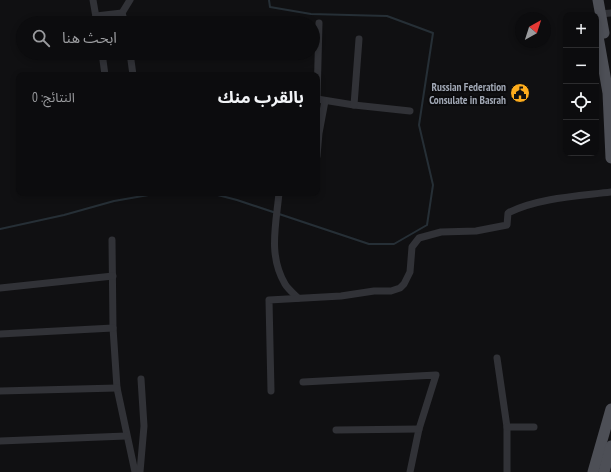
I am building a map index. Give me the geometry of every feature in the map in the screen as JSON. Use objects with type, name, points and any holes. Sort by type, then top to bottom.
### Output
[{"type":"main road","points":[[592,0],[602,14]]},
{"type":"main road","points":[[598,0],[602,14],[611,77]]},
{"type":"main road","points":[[599,42],[608,93],[611,158]]},
{"type":"main road","points":[[593,472],[611,409]]},
{"type":"main road","points":[[604,472],[611,446]]},
{"type":"street","points":[[93,0],[96,16]]},
{"type":"street","points":[[110,16],[122,13],[130,0]]},
{"type":"street","points":[[354,106],[359,39]]},
{"type":"street","points":[[103,60],[105,72]]},
{"type":"street","points":[[131,60],[133,72]]},
{"type":"street","points":[[318,60],[318,72]]},
{"type":"street","points":[[320,100],[354,106],[410,111]]},
{"type":"street","points":[[320,128],[325,102]]},
{"type":"street","points":[[271,391],[269,300],[341,296],[374,291],[391,291],[400,288],[404,284],[410,272],[412,247],[419,238],[428,234],[441,232],[476,231],[507,225],[508,213],[517,208],[538,202],[611,192]]},
{"type":"street","points":[[279,196],[274,248],[276,263],[286,285],[298,298]]},
{"type":"street","points":[[112,240],[113,328],[117,388],[126,436],[135,472]]},
{"type":"street","points":[[0,288],[113,276]]},
{"type":"street","points":[[0,334],[113,328]]},
{"type":"street","points":[[497,358],[507,426],[507,472]]},
{"type":"street","points":[[303,382],[436,375],[419,429],[410,472]]},
{"type":"street","points":[[140,472],[144,426],[141,379]]},
{"type":"street","points":[[0,391],[117,388]]},
{"type":"street","points":[[507,426],[534,427]]},
{"type":"street","points":[[336,430],[419,429]]},
{"type":"street","points":[[0,442],[126,436]]},
{"type":"waterway","points":[[222,196],[369,244],[394,244],[427,225],[433,185],[419,125],[433,33],[387,16],[311,14],[270,7],[269,0]]},
{"type":"waterway","points":[[0,229],[64,215],[114,201],[143,196]]},
{"type":"place","name":"Russian Federation Consulate in Basrah","points":[[520,93]]}]
